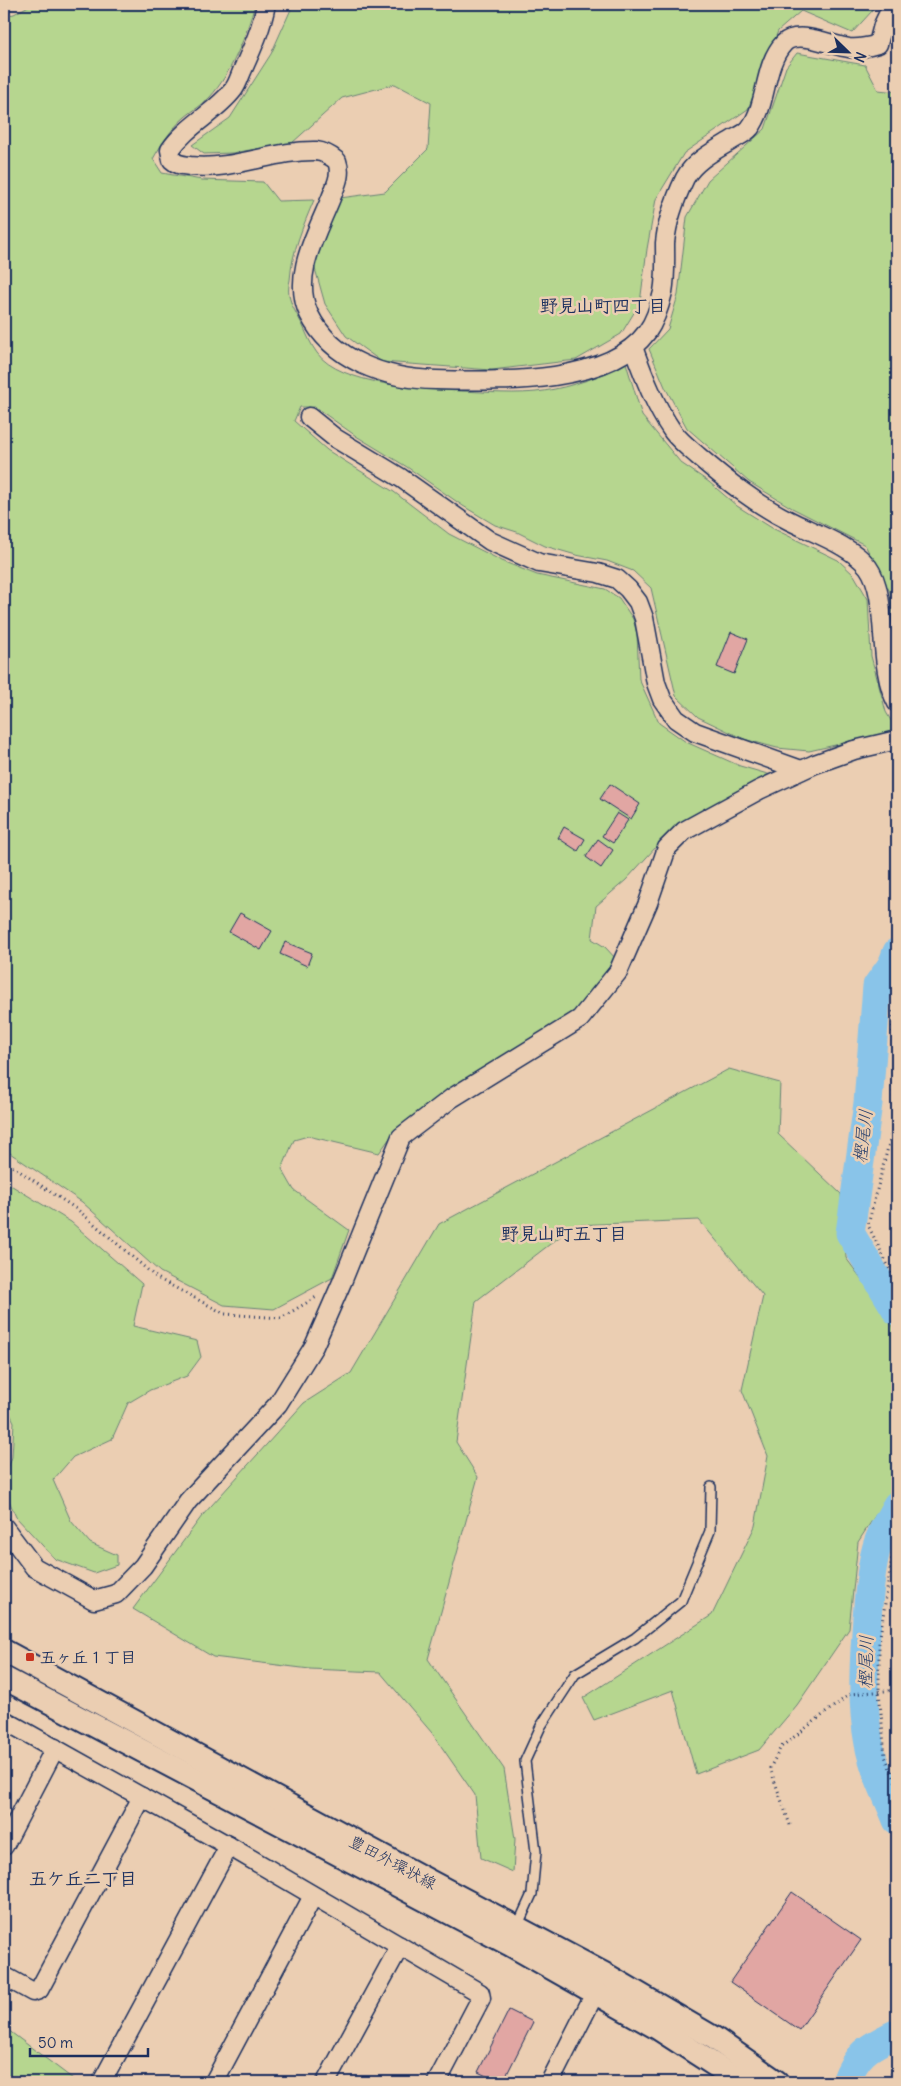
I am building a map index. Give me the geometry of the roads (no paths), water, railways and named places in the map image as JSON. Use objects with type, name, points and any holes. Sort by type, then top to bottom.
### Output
[{"type":"street","points":[[266,4],[262,25],[235,88],[215,107],[195,122],[174,144],[170,150],[172,160],[179,164],[198,167],[234,164],[288,154],[317,151],[329,155],[337,161],[340,176],[308,253],[302,283],[308,312],[318,329],[328,342],[342,354],[364,365],[413,379],[497,381],[547,377],[588,369],[610,362],[633,347],[647,333],[653,323],[663,291],[668,218],[686,176],[701,159],[749,130],[760,109],[770,72],[780,48],[790,39],[799,37],[851,48],[865,48],[878,44],[882,25],[893,4]]},
{"type":"street","points":[[633,347],[646,384],[659,409],[675,434],[691,450],[720,475],[765,508],[858,555],[869,569],[879,602],[887,669],[897,703]]},
{"type":"street","points":[[309,417],[335,438],[401,478],[490,541],[539,564],[598,573],[617,579],[638,602],[644,618],[656,682],[662,699],[676,719],[694,732],[801,770]]},
{"type":"street","points":[[4,1527],[34,1567],[94,1600],[116,1594],[143,1566],[188,1501],[278,1404],[314,1346],[401,1137],[452,1098],[580,1019],[618,972],[648,903],[667,848],[684,831],[759,790],[801,770],[854,750],[897,740]]},
{"type":"street","name":"豊田外環状線","points":[[4,1651],[608,1976],[714,2038],[777,2082]]},
{"type":"street","name":"豊田外環状線","points":[[4,1678],[508,1944],[659,2029],[741,2082]]},
{"type":"street","points":[[4,1720],[229,1846],[481,1995],[437,2082]]},
{"type":"street","points":[[4,1846],[55,1748]]},
{"type":"street","points":[[4,1976],[33,1992],[39,1990],[142,1797]]},
{"type":"street","points":[[104,2082],[103,2080],[229,1846]]},
{"type":"street","points":[[214,2082],[313,1896]]},
{"type":"street","points":[[326,2082],[400,1946]]},
{"type":"street","points":[[550,2082],[595,1993]]},
{"type":"lane","points":[[518,1927],[532,1894],[536,1852],[524,1761],[541,1726],[575,1674],[635,1638],[681,1601],[710,1532],[711,1487]]},
{"type":"waterway","name":"樫尾川","points":[[897,952],[892,965],[877,986],[868,1103],[850,1233],[897,1311]]},
{"type":"waterway","name":"樫尾川","points":[[897,1505],[880,1538],[872,1567],[864,1681],[866,1729],[871,1754],[897,1820]]},
{"type":"waterway","name":"樫尾川","points":[[846,2082],[855,2063],[866,2051],[897,2033]]},
{"type":"place","name":"五ヶ丘１丁目","points":[[30,1657]]},
{"type":"district","name":"野見山町四丁目","points":[[603,306]]},
{"type":"district","name":"野見山町五丁目","points":[[564,1234]]},
{"type":"district","name":"五ケ丘二丁目","points":[[83,1879]]}]
